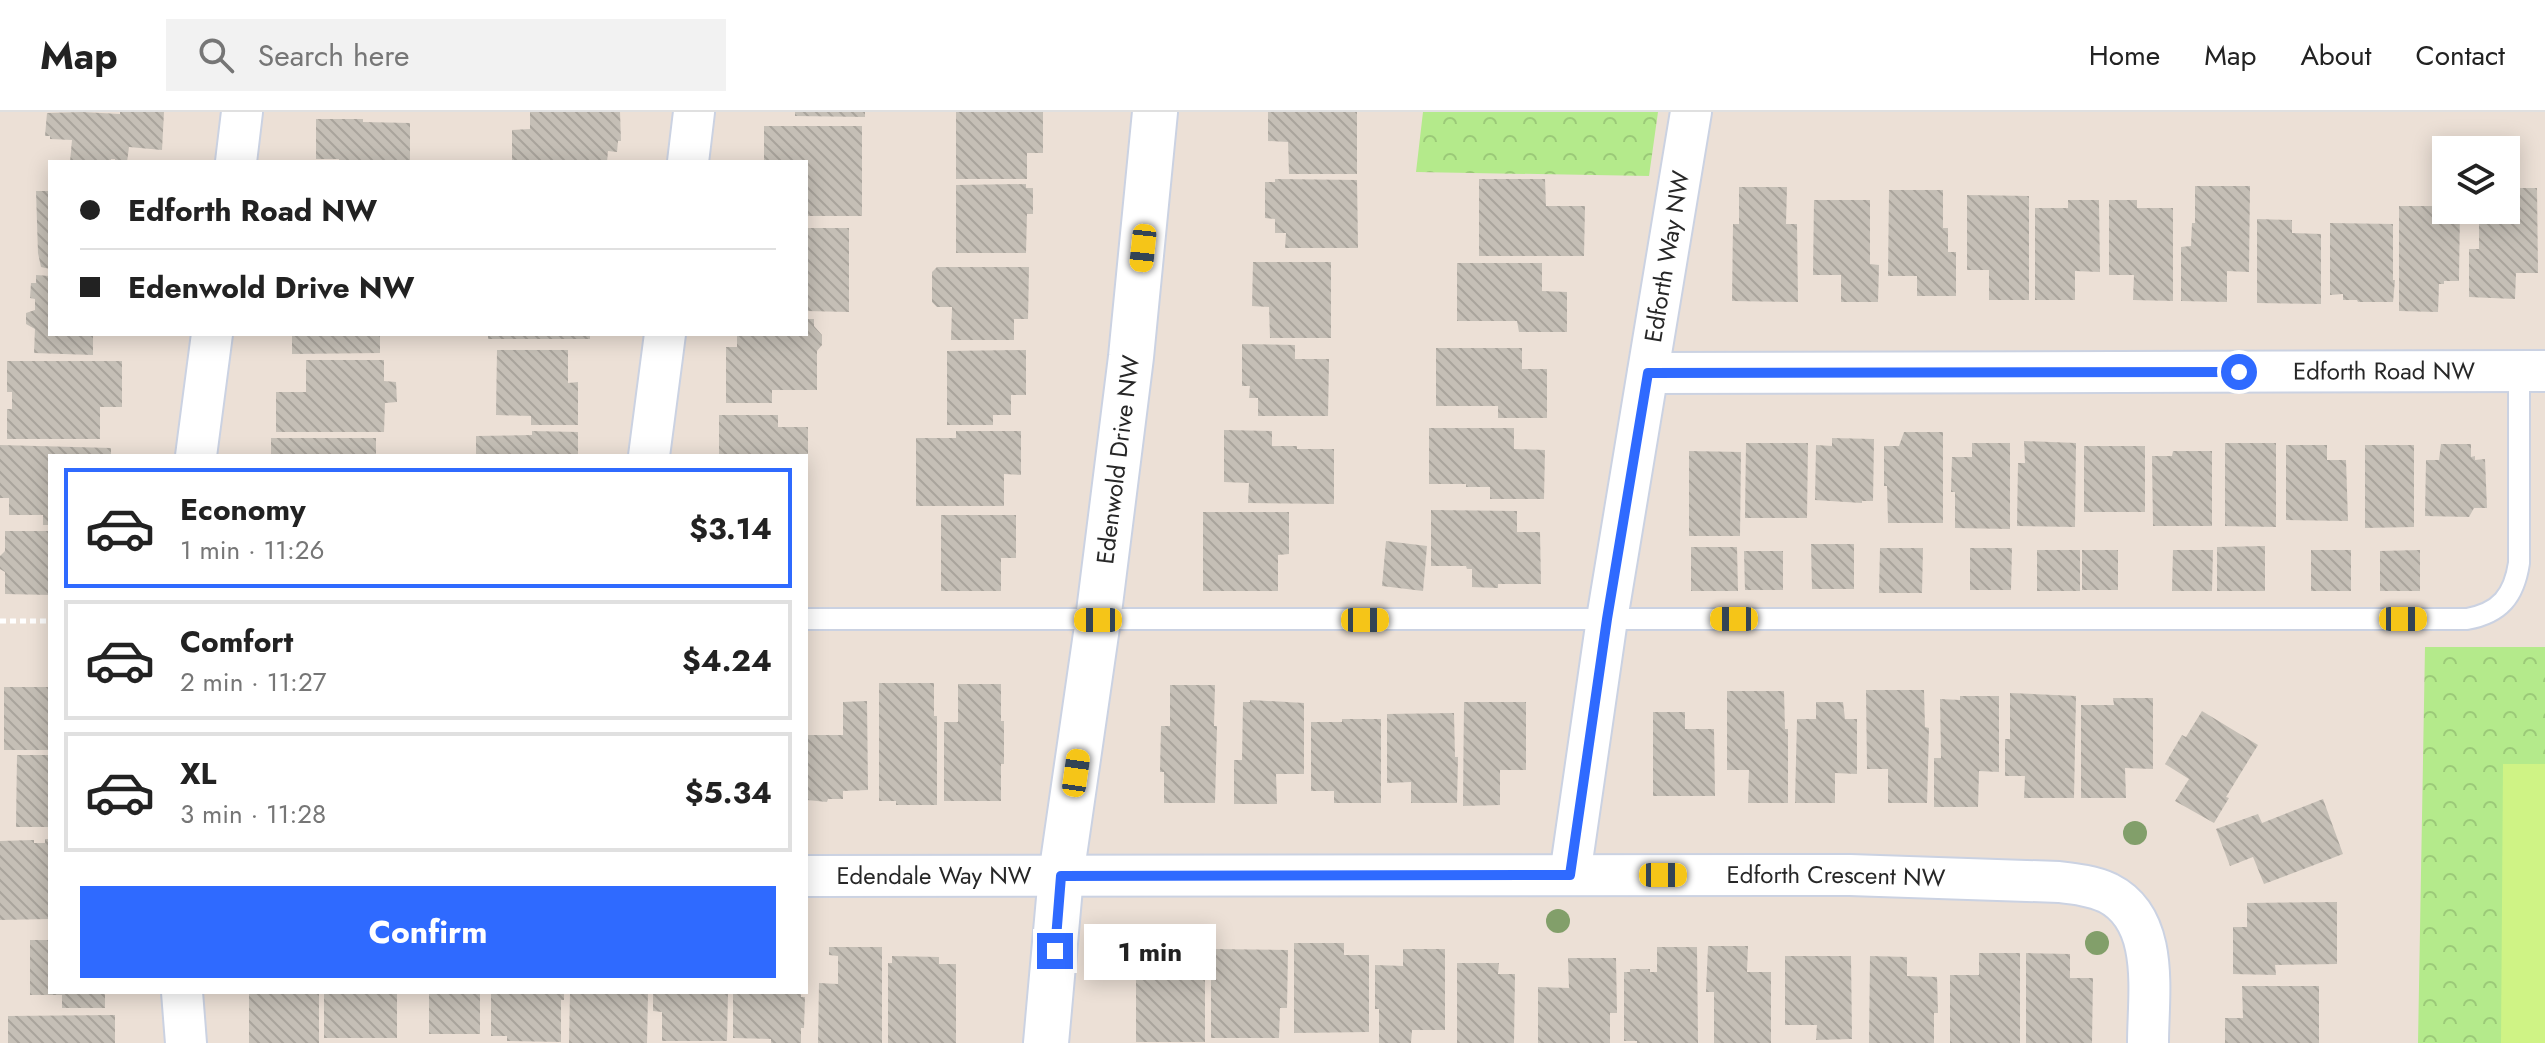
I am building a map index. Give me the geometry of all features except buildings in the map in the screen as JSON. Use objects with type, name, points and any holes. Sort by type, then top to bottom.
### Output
[{"type":"street","points":[[236,160],[242,112]]},
{"type":"street","points":[[688,160],[694,112]]},
{"type":"street","name":"Edenwold Drive NW","points":[[1046,1043],[1061,876],[1098,620],[1131,357],[1155,112]]},
{"type":"street","name":"Edforth Way NW","points":[[1570,875],[1607,619],[1691,112]]},
{"type":"street","points":[[196,454],[212,336]]},
{"type":"street","points":[[649,454],[665,336]]},
{"type":"street","name":"Edforth Road NW","points":[[1648,373],[2532,371]]},
{"type":"street","name":"Edforth Crescent NW","points":[[1061,876],[1850,875],[2059,882],[2087,886],[2126,905],[2145,943],[2148,959],[2148,1043]]},
{"type":"street","name":"Edendale Way NW","points":[[808,876],[1061,876]]},
{"type":"street","points":[[182,994],[186,1043]]},
{"type":"lane","points":[[808,619],[2467,619],[2485,615],[2506,599],[2516,583],[2532,371]]},
{"type":"path","points":[[0,621],[48,621]]},
{"type":"green space","points":[[1423,112],[1658,112],[1649,176],[1416,172]]},
{"type":"green space","points":[[2425,647],[2545,647],[2545,1043],[2418,1043]]},
{"type":"green space","points":[[2503,764],[2545,764],[2545,1043],[2501,1043]]},
{"type":"route","points":[[1055,951],[1061,876],[1570,875],[1607,619],[1648,373],[2239,372]]}]
